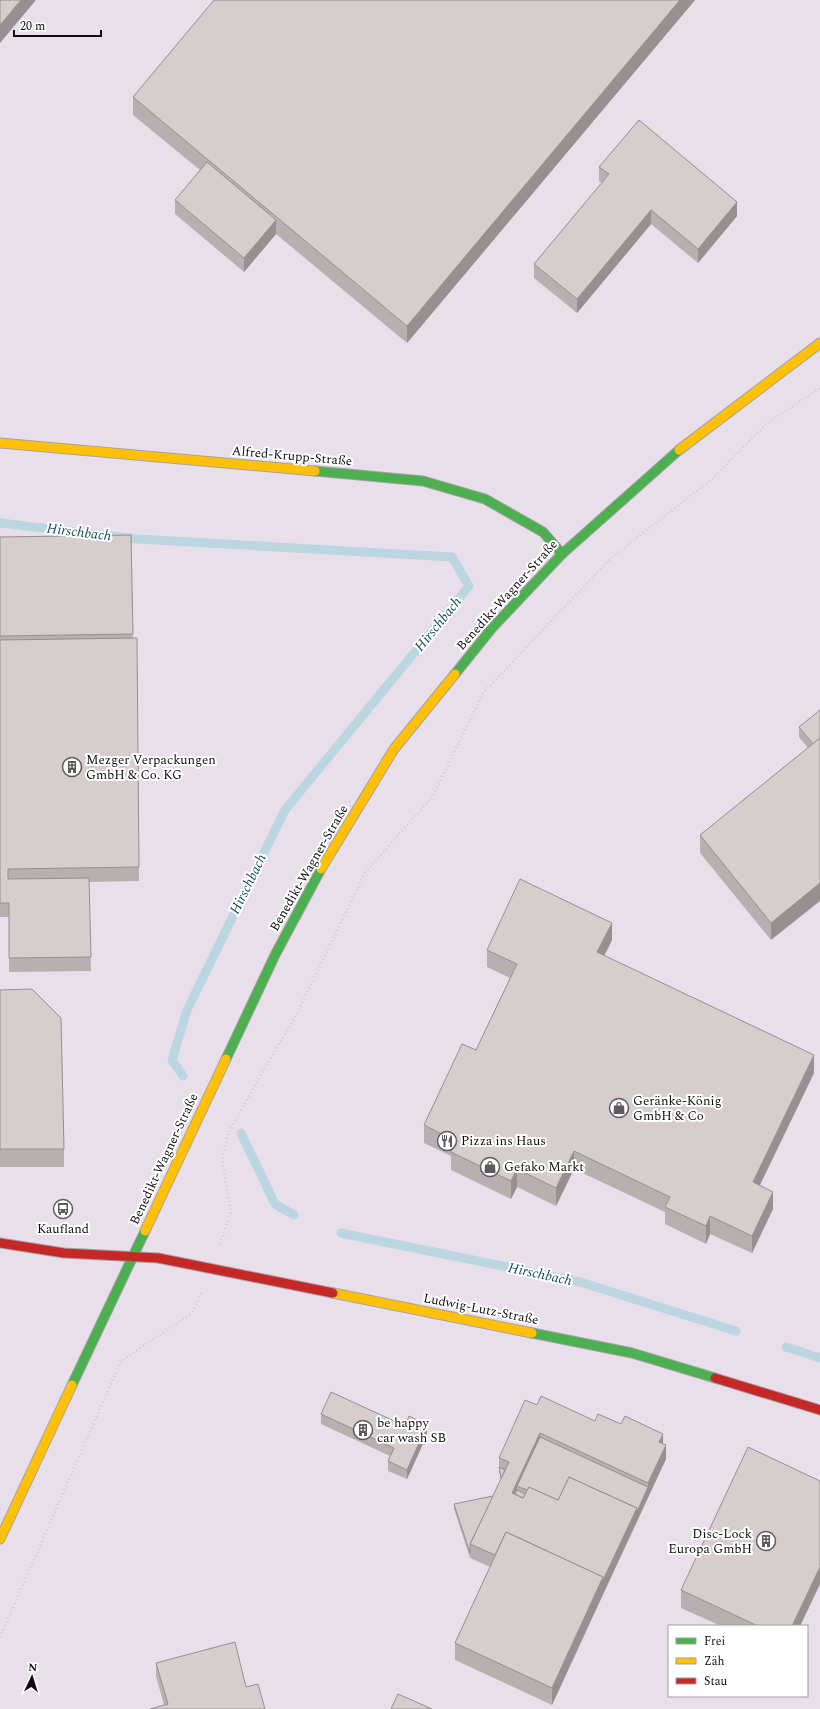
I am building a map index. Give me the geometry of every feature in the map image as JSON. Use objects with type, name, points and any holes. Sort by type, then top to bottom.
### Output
[{"type":"street","name":"Benedikt-Wagner-Straße","points":[[0,1539],[275,955],[326,860],[394,749],[492,628],[562,554],[673,454],[820,343]]},
{"type":"street","name":"Alfred-Krupp-Straße","points":[[0,443],[423,481],[485,499],[543,532],[562,554]]},
{"type":"street","name":"Ludwig-Lutz-Straße","points":[[0,1243],[64,1253],[133,1258],[158,1258],[632,1353],[820,1410]]},
{"type":"path","points":[[0,1637],[121,1361],[192,1313],[212,1269],[231,1212],[222,1159],[228,1134],[264,1068],[294,1019],[365,873],[433,796],[483,693],[612,557],[711,480],[766,424],[820,388]]},
{"type":"shaded area","points":[[0,0],[820,0],[820,1709],[0,1709]]},
{"type":"building","points":[[0,0],[21,0],[0,25]]},
{"type":"building","points":[[214,0],[680,0],[407,326],[133,97]]},
{"type":"building","points":[[639,120],[737,202],[698,249],[651,210],[577,299],[534,264],[609,174],[599,167]]},
{"type":"building","points":[[207,162],[276,220],[244,258],[175,200]]},
{"type":"building","points":[[131,535],[133,634],[0,636],[0,537]]},
{"type":"building","name":"Mezger Verpackungen GmbH & Co. KG","points":[[137,638],[139,867],[8,869],[8,879],[89,878],[91,957],[9,958],[9,903],[0,903],[0,640]]},
{"type":"building","points":[[820,710],[820,738],[813,744],[799,727]]},
{"type":"building","points":[[820,738],[820,883],[771,923],[700,835]]},
{"type":"building","name":"Geränke-König GmbH & Co","points":[[520,879],[612,923],[597,952],[814,1055],[753,1182],[773,1192],[752,1236],[710,1216],[706,1226],[665,1207],[670,1197],[574,1151],[556,1188],[517,1169],[511,1181],[451,1152],[456,1141],[424,1125],[462,1044],[476,1050],[517,964],[487,950]]},
{"type":"building","points":[[32,989],[61,1018],[64,1149],[0,1149],[0,990]]},
{"type":"building","points":[[331,1392],[405,1426],[409,1416],[427,1425],[407,1470],[388,1461],[394,1448],[321,1414]]},
{"type":"building","points":[[541,1396],[595,1421],[598,1414],[621,1424],[625,1416],[663,1434],[659,1442],[666,1445],[648,1483],[540,1433],[512,1493],[523,1498],[529,1487],[558,1500],[569,1477],[637,1508],[603,1580],[603,1577],[506,1532],[495,1555],[470,1544],[509,1462],[499,1458],[525,1400],[537,1405]]},
{"type":"building","points":[[540,1437],[648,1487],[637,1512],[637,1508],[569,1477],[558,1500],[529,1487],[527,1490],[517,1486]]},
{"type":"building","name":"Disc-Lock Europa GmbH","points":[[748,1447],[820,1481],[820,1567],[792,1625],[756,1625],[681,1590]]},
{"type":"building","points":[[499,1467],[505,1470],[501,1478]]},
{"type":"building","points":[[517,1490],[525,1494],[523,1498],[515,1494]]},
{"type":"building","points":[[493,1496],[470,1544],[470,1553],[454,1504]]},
{"type":"building","points":[[506,1532],[603,1577],[552,1688],[455,1643]]},
{"type":"building","points":[[235,1642],[246,1687],[258,1684],[265,1709],[150,1709],[168,1704],[156,1663]]},
{"type":"building","points":[[398,1694],[432,1709],[391,1709]]},
{"type":"waterway","name":"Hirschbach","points":[[0,523],[137,539],[452,557],[469,586],[285,810],[187,1010],[172,1060],[183,1076]]},
{"type":"waterway","name":"Hirschbach","points":[[241,1133],[275,1204],[294,1215]]},
{"type":"waterway","name":"Hirschbach","points":[[341,1233],[580,1282],[736,1331]]},
{"type":"waterway","name":"Hirschbach","points":[[786,1347],[820,1358]]},
{"type":"traffic: fast","points":[[455,674],[492,628],[562,554],[679,450]]},
{"type":"traffic: fast","points":[[315,471],[423,481],[485,499],[543,532],[562,554]]},
{"type":"traffic: fast","points":[[226,1059],[275,955],[321,869]]},
{"type":"traffic: fast","points":[[72,1385],[145,1231]]},
{"type":"traffic: fast","points":[[532,1333],[632,1353],[715,1378]]},
{"type":"traffic: slow","points":[[679,450],[820,343]]},
{"type":"traffic: slow","points":[[0,443],[315,471]]},
{"type":"traffic: slow","points":[[321,869],[394,749],[455,674]]},
{"type":"traffic: slow","points":[[145,1231],[226,1059]]},
{"type":"traffic: slow","points":[[333,1293],[532,1333]]},
{"type":"traffic: slow","points":[[0,1539],[72,1385]]},
{"type":"traffic: jam","points":[[0,1243],[64,1253],[158,1258],[333,1293]]},
{"type":"traffic: jam","points":[[715,1378],[820,1410]]},
{"type":"place","name":"Mezger Verpackungen GmbH & Co. KG","points":[[72,767]]},
{"type":"place","name":"Geränke-König GmbH & Co","points":[[619,1108]]},
{"type":"place","name":"Pizza ins Haus","points":[[447,1141]]},
{"type":"place","name":"Gefako Markt","points":[[490,1167]]},
{"type":"place","name":"Kaufland","points":[[63,1209]]},
{"type":"place","name":"be happy car wash SB","points":[[363,1430]]},
{"type":"place","name":"Disc-Lock Europa GmbH","points":[[766,1541]]}]
